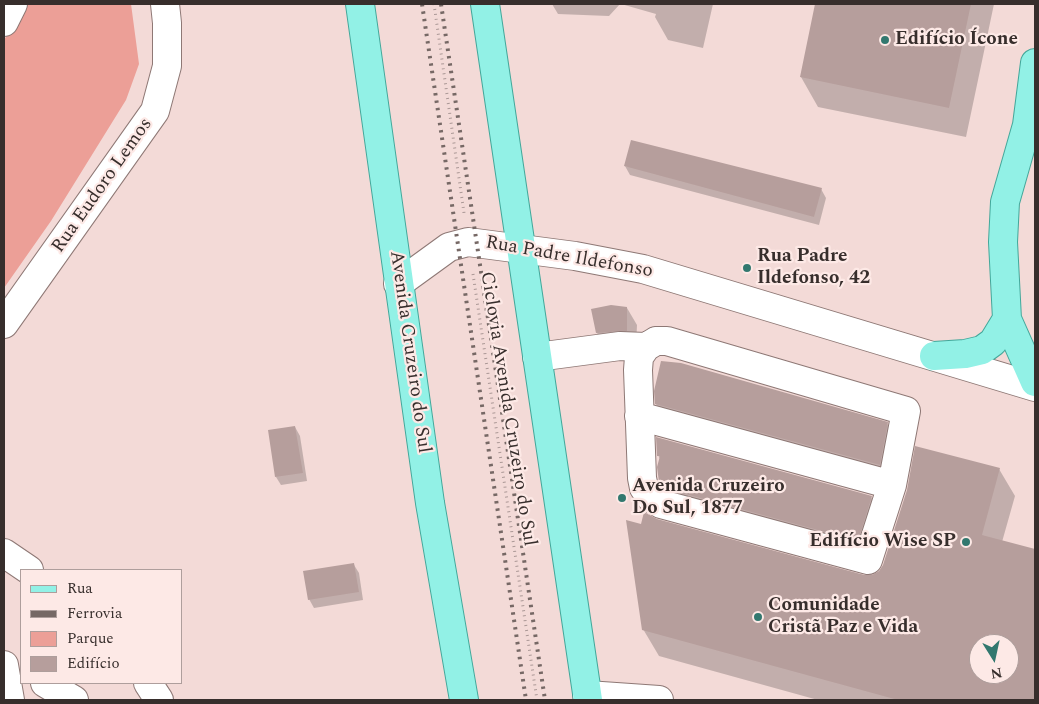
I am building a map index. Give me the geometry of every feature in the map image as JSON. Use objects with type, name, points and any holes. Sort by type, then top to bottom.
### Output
[{"type":"main road","name":"Avenida Cruzeiro do Sul","points":[[360,4],[430,502],[464,700]]},
{"type":"main road","points":[[485,4],[588,697]]},
{"type":"main road","points":[[1035,68],[1031,136],[1005,202],[1003,242],[1008,319],[1035,382]]},
{"type":"main road","points":[[934,356],[965,354],[982,350],[993,342],[1008,319]]},
{"type":"street","points":[[4,22],[13,4]]},
{"type":"street","name":"Rua Eudoro Lemos","points":[[4,324],[155,111],[167,66],[165,4]]},
{"type":"street","name":"Rua Padre Ildefonso","points":[[398,284],[449,247],[468,242],[575,256],[643,269],[1035,387]]},
{"type":"street","points":[[537,357],[620,346],[646,346],[656,341],[667,340],[906,411],[892,485],[868,560],[662,504],[651,498],[644,488],[639,416],[639,357],[646,346]]},
{"type":"street","points":[[639,416],[892,485]]},
{"type":"street","points":[[4,553],[28,569]]},
{"type":"street","points":[[4,657],[20,667]]},
{"type":"street","points":[[4,665],[10,700]]},
{"type":"street","points":[[47,684],[74,700]]},
{"type":"street","points":[[149,684],[159,700]]},
{"type":"street","points":[[588,697],[659,700]]},
{"type":"path","name":"Ciclovia Avenida Cruzeiro do Sul","points":[[434,4],[537,700]]},
{"type":"green space","points":[[24,4],[131,4],[139,64],[126,100],[51,221],[4,288],[4,40]]},
{"type":"building","name":"Edifício Ícone","points":[[815,4],[971,4],[949,108],[800,77]]},
{"type":"building","points":[[631,140],[822,188],[814,217],[624,166]]},
{"type":"building","points":[[611,305],[627,307],[627,331],[596,333],[591,309]]},
{"type":"building","points":[[661,361],[681,363],[888,422],[880,465],[655,404],[654,391]]},
{"type":"building","points":[[295,426],[303,473],[275,477],[268,430]]},
{"type":"building","points":[[656,437],[872,496],[858,541],[667,489],[659,482],[657,467],[660,456],[657,456]]},
{"type":"building","points":[[915,446],[1000,468],[982,535],[1035,549],[1035,700],[898,700],[642,630],[626,520],[641,524],[644,512],[657,519],[864,575],[872,575],[879,571],[883,565],[907,490]]},
{"type":"building","points":[[354,563],[359,592],[308,600],[303,571]]},
{"type":"railway","points":[[422,4],[526,700]]},
{"type":"railway","points":[[441,4],[545,700]]},
{"type":"place","name":"Edifício Ícone","points":[[885,40]]},
{"type":"place","name":"Rua Padre Ildefonso, 42","points":[[747,268]]},
{"type":"place","name":"Avenida Cruzeiro Do Sul, 1877","points":[[622,498]]},
{"type":"place","name":"Edifício Wise SP","points":[[966,542]]},
{"type":"place","name":"Comunidade Cristã Paz e Vida","points":[[758,617]]}]
